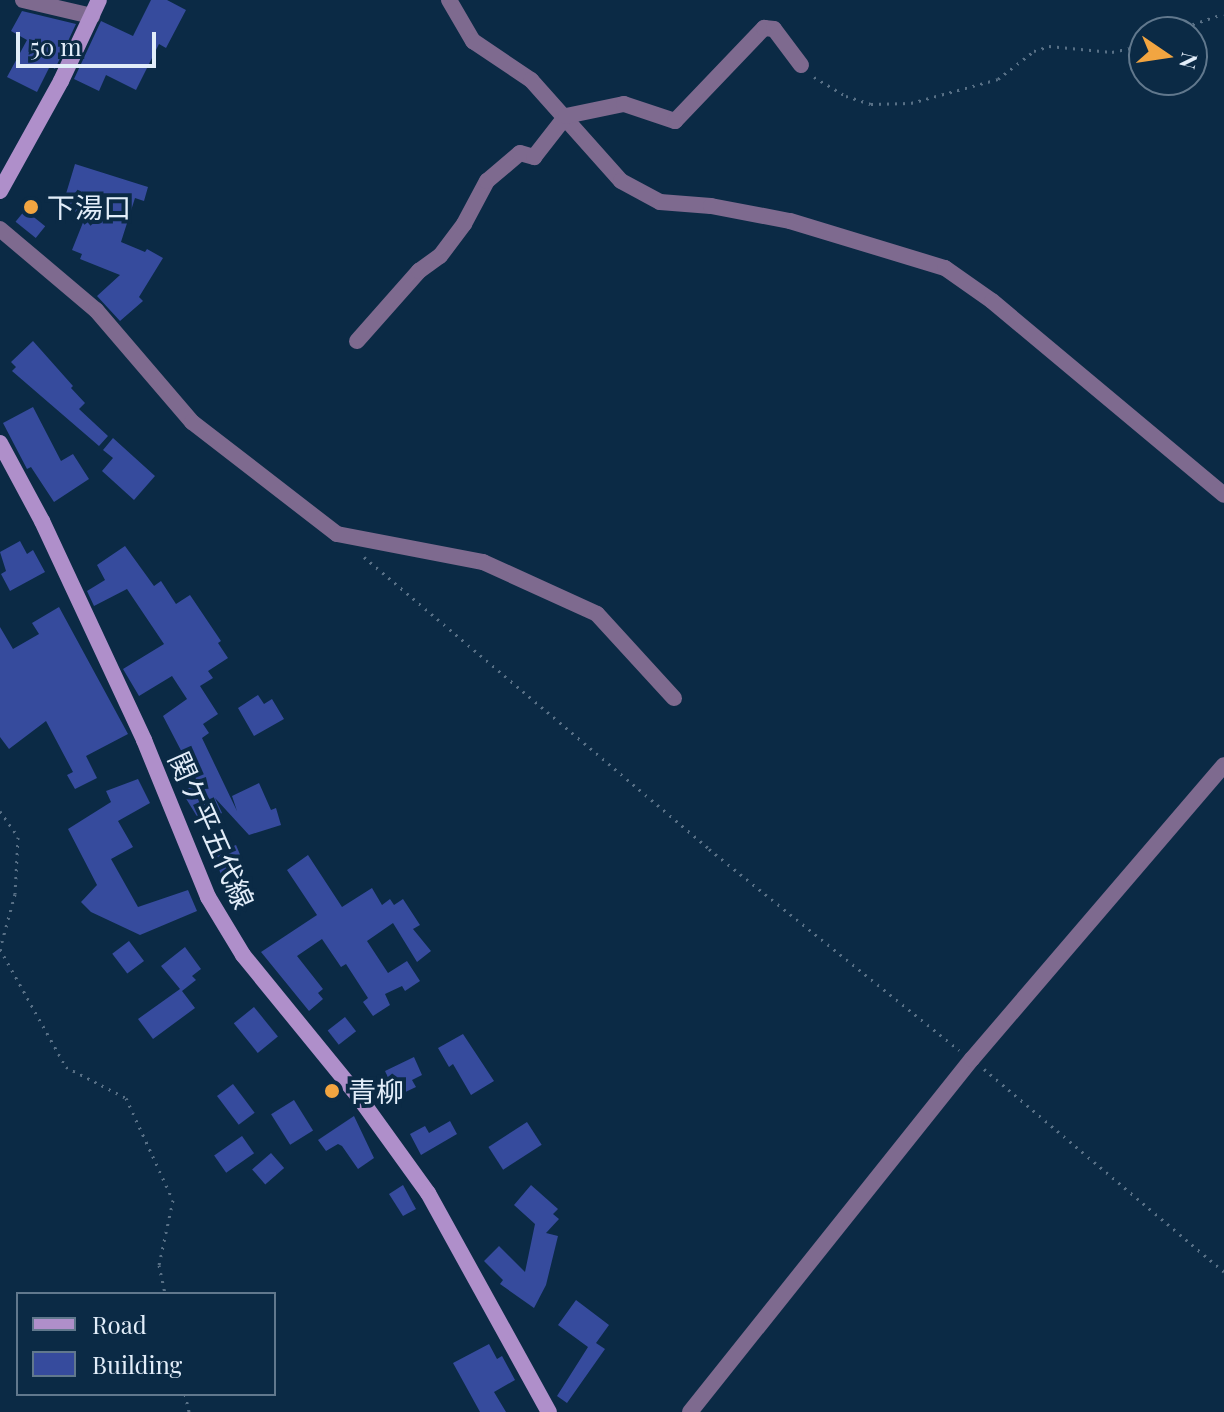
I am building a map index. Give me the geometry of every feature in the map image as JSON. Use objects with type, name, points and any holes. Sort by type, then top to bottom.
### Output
[{"type":"main road","points":[[0,191],[61,81],[99,0]]},
{"type":"main road","name":"関ケ平五代線","points":[[0,443],[42,521],[144,740],[208,897],[243,955],[358,1096],[428,1193],[549,1412]]},
{"type":"street","points":[[23,0],[92,16]]},
{"type":"street","points":[[449,0],[473,41],[531,80],[621,181],[660,202],[711,206],[790,221],[945,268],[992,301],[1224,495]]},
{"type":"street","points":[[357,341],[419,271],[440,256],[464,224],[487,181],[520,153],[534,157],[566,116],[624,104],[675,121],[764,28],[774,29],[801,65]]},
{"type":"street","points":[[0,229],[96,310],[192,422],[337,534],[483,562],[597,614],[674,698]]},
{"type":"street","points":[[690,1412],[972,1059],[1224,765]]},
{"type":"path","points":[[801,65],[820,82],[846,96],[871,104],[911,103],[998,79],[1034,51],[1049,46],[1112,52],[1128,48]]},
{"type":"path","points":[[361,554],[709,849],[972,1059],[1224,1272]]},
{"type":"path","points":[[0,811],[18,837],[15,894],[0,949],[66,1067],[126,1098],[173,1200],[159,1265],[165,1292]]},
{"type":"building","points":[[151,0],[167,0],[186,10],[166,48],[159,44],[136,90],[106,75],[99,91],[74,79],[101,21],[133,36]]},
{"type":"building","points":[[22,11],[76,24],[55,69],[50,66],[37,92],[7,77],[27,40],[11,31]]},
{"type":"building","points":[[75,164],[148,187],[144,201],[135,198],[121,242],[145,252],[147,249],[163,258],[139,297],[143,301],[120,321],[97,296],[120,275],[80,259],[82,254],[72,250],[86,215],[62,207]]},
{"type":"building","points":[[25,210],[45,226],[36,238],[16,222]]},
{"type":"building","points":[[33,341],[85,403],[79,409],[108,436],[99,446],[12,371],[16,367],[11,362]]},
{"type":"building","points":[[33,407],[61,461],[73,454],[89,479],[54,502],[31,467],[27,469],[3,423]]},
{"type":"building","points":[[113,438],[155,476],[134,500],[102,471],[113,458],[103,450]]},
{"type":"building","points":[[20,541],[27,554],[33,550],[45,572],[10,591],[1,574],[6,571],[0,552]]},
{"type":"building","points":[[125,546],[154,586],[161,581],[176,604],[190,595],[221,641],[218,643],[228,658],[208,671],[213,678],[200,686],[218,714],[203,724],[209,733],[202,738],[237,811],[232,796],[259,783],[271,810],[276,808],[281,825],[249,835],[215,798],[222,813],[201,823],[182,792],[198,783],[163,716],[187,699],[172,676],[139,696],[123,669],[164,644],[127,589],[94,606],[87,591],[105,580],[97,565]]},
{"type":"building","points":[[59,607],[128,734],[86,756],[97,778],[75,789],[67,775],[73,772],[46,721],[9,749],[0,737],[0,627],[13,649],[39,634],[32,623]]},
{"type":"building","points":[[258,695],[264,704],[272,699],[284,719],[254,736],[238,708]]},
{"type":"building","points":[[138,779],[150,803],[118,821],[133,847],[111,859],[138,907],[188,890],[197,911],[140,935],[91,912],[81,902],[97,885],[68,829],[111,802],[106,791]]},
{"type":"building","points":[[236,845],[246,869],[226,890],[214,854]]},
{"type":"building","points":[[308,855],[342,907],[372,888],[382,905],[390,899],[394,905],[403,899],[420,925],[413,929],[431,951],[417,962],[393,923],[367,941],[388,973],[407,961],[420,981],[405,991],[402,986],[385,994],[390,1005],[373,1016],[363,1002],[368,998],[346,964],[341,967],[322,939],[297,956],[323,989],[318,993],[323,999],[309,1011],[261,952],[317,915],[287,870]]},
{"type":"building","points":[[129,941],[144,961],[127,974],[112,954]]},
{"type":"building","points":[[185,947],[201,969],[192,976],[196,980],[182,991],[195,1008],[153,1039],[138,1019],[180,989],[161,966]]},
{"type":"building","points":[[254,1007],[278,1037],[258,1053],[234,1023]]},
{"type":"building","points":[[345,1017],[356,1031],[339,1045],[328,1031]]},
{"type":"building","points":[[463,1034],[494,1081],[471,1095],[453,1064],[449,1067],[438,1048]]},
{"type":"building","points":[[414,1057],[422,1075],[412,1080],[416,1087],[382,1103],[374,1089],[389,1080],[385,1071]]},
{"type":"building","points":[[233,1084],[255,1113],[239,1125],[217,1096]]},
{"type":"building","points":[[294,1100],[313,1131],[290,1145],[271,1114]]},
{"type":"building","points":[[354,1116],[374,1158],[358,1169],[342,1146],[338,1144],[326,1151],[318,1140]]},
{"type":"building","points":[[450,1121],[457,1134],[421,1155],[410,1134],[425,1126],[429,1133]]},
{"type":"building","points":[[527,1122],[542,1145],[503,1170],[488,1147]]},
{"type":"building","points":[[242,1136],[254,1153],[226,1173],[214,1156]]},
{"type":"building","points":[[271,1153],[284,1168],[265,1184],[252,1169]]},
{"type":"building","points":[[403,1185],[416,1209],[403,1216],[389,1194]]},
{"type":"building","points":[[531,1185],[558,1209],[553,1214],[559,1219],[546,1233],[558,1236],[546,1285],[534,1308],[500,1284],[503,1280],[484,1261],[499,1246],[525,1272],[535,1224],[514,1205]]},
{"type":"building","points":[[576,1300],[609,1325],[596,1343],[605,1349],[567,1403],[557,1396],[588,1347],[558,1325]]},
{"type":"building","points":[[489,1344],[497,1359],[502,1356],[515,1380],[494,1392],[506,1412],[480,1412],[453,1363]]},
{"type":"place","name":"下湯口","points":[[31,207]]},
{"type":"place","name":"青柳","points":[[332,1091]]}]
